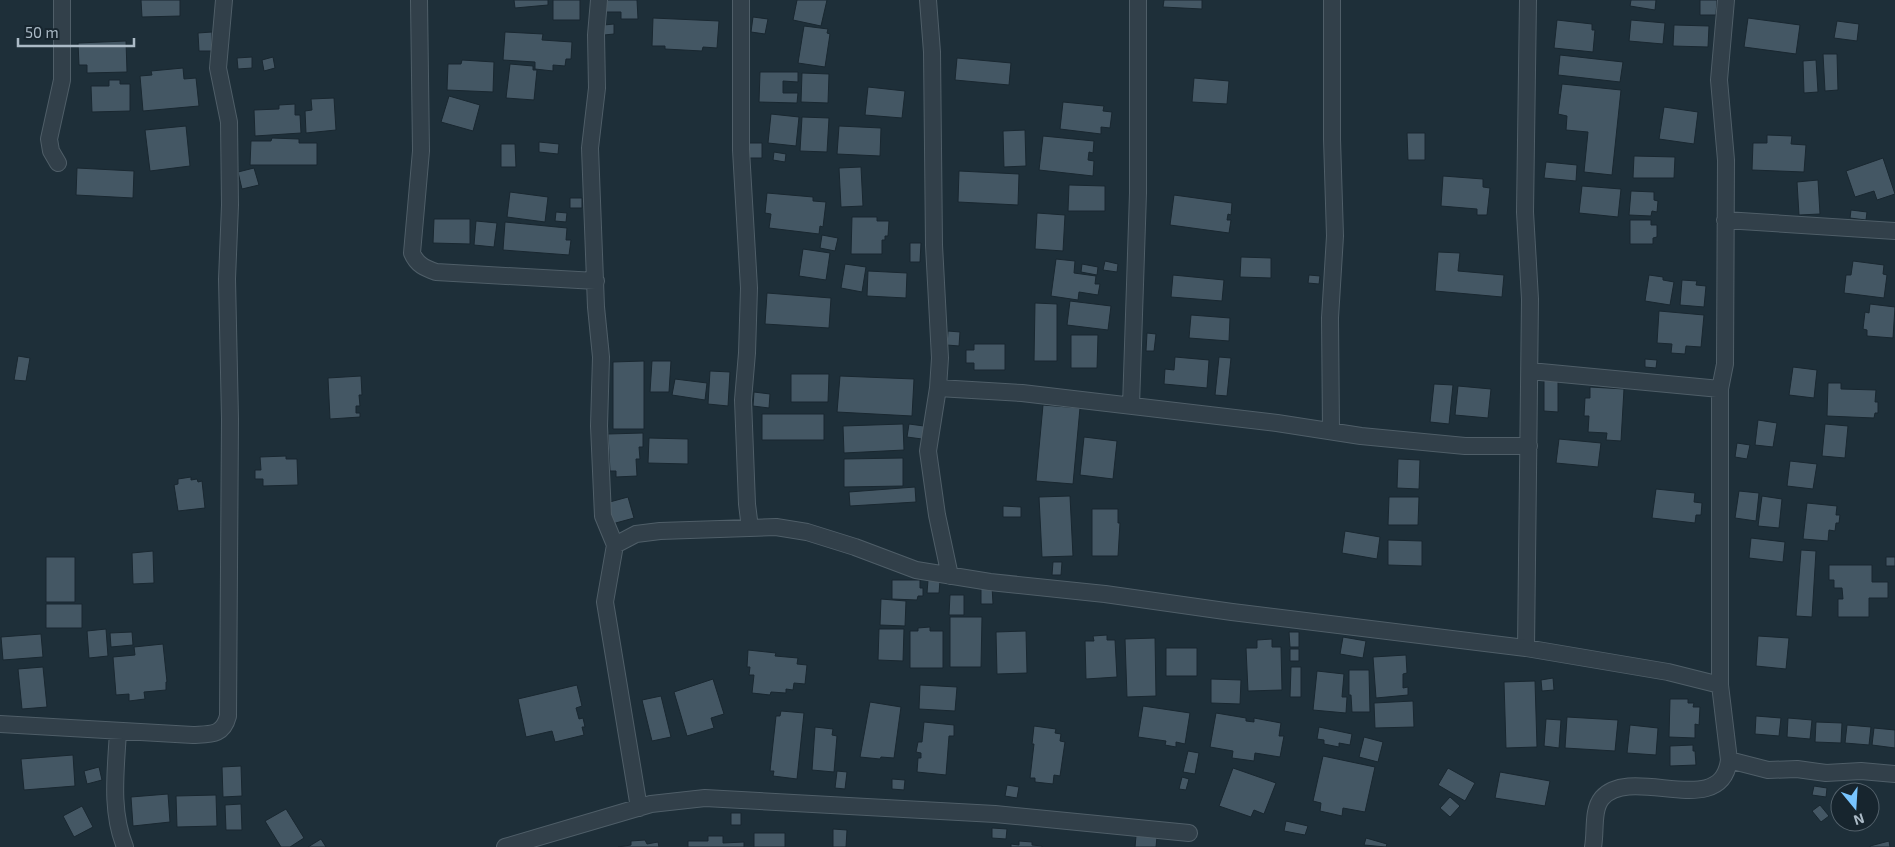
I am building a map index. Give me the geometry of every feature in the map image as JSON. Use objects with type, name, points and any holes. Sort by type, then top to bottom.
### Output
[{"type":"street","points":[[58,163],[51,151],[49,139],[62,80],[62,0]]},
{"type":"street","points":[[0,724],[193,735],[214,734],[226,725],[228,716],[230,429],[227,279],[230,204],[229,122],[218,68],[224,0]]},
{"type":"street","points":[[419,0],[421,151],[412,253],[415,259],[421,267],[436,272],[596,281]]},
{"type":"street","points":[[599,0],[596,35],[597,88],[590,148],[596,307],[600,357],[599,426],[603,516],[615,545],[605,602],[639,808]]},
{"type":"street","points":[[741,0],[741,150],[749,288],[743,400],[747,504],[750,528]]},
{"type":"street","points":[[928,0],[932,52],[934,245],[940,358],[938,388],[928,451],[937,515],[950,576]]},
{"type":"street","points":[[1131,406],[1138,193],[1138,0]]},
{"type":"street","points":[[1331,431],[1330,318],[1335,236],[1332,139],[1332,0]]},
{"type":"street","points":[[1526,648],[1530,371],[1530,299],[1525,212],[1528,0]]},
{"type":"street","points":[[1593,847],[1596,811],[1601,799],[1611,791],[1635,787],[1698,790],[1714,786],[1721,780],[1728,769],[1729,760],[1720,685],[1720,389],[1725,364],[1726,160],[1719,80],[1726,0]]},
{"type":"street","points":[[1725,220],[1895,231]]},
{"type":"street","points":[[1530,371],[1720,389]]},
{"type":"street","points":[[938,388],[1022,393],[1361,436],[1465,446],[1529,446]]},
{"type":"street","points":[[615,545],[636,534],[776,528],[807,532],[855,547],[916,570],[950,576],[1526,648],[1668,672],[1720,685]]},
{"type":"street","points":[[118,731],[114,795],[118,830],[125,847]]},
{"type":"street","points":[[1729,760],[1768,770],[1798,769],[1826,773],[1860,771],[1895,774]]},
{"type":"street","points":[[505,847],[650,804],[706,798],[996,814],[1189,832]]},
{"type":"building","points":[[141,0],[180,0],[180,16],[142,17]]},
{"type":"building","points":[[514,0],[548,0],[548,5],[515,8]]},
{"type":"building","points":[[553,0],[580,0],[580,20],[553,20]]},
{"type":"building","points":[[605,0],[637,0],[638,19],[621,19],[621,12],[606,12]]},
{"type":"building","points":[[797,0],[827,0],[821,26],[793,20]]},
{"type":"building","points":[[1164,0],[1202,0],[1202,9],[1163,7]]},
{"type":"building","points":[[1631,0],[1656,0],[1655,10],[1630,6]]},
{"type":"building","points":[[1700,0],[1717,0],[1716,15],[1700,15]]},
{"type":"building","points":[[753,17],[768,19],[765,34],[751,32]]},
{"type":"building","points":[[653,18],[719,21],[717,48],[703,47],[702,51],[665,49],[665,46],[652,46]]},
{"type":"building","points":[[1748,18],[1800,25],[1796,54],[1744,47]]},
{"type":"building","points":[[1557,20],[1592,24],[1592,30],[1595,30],[1593,52],[1554,48]]},
{"type":"building","points":[[1631,20],[1665,23],[1663,44],[1629,41]]},
{"type":"building","points":[[1837,21],[1859,24],[1857,41],[1834,38]]},
{"type":"building","points":[[614,24],[614,34],[604,35],[604,25]]},
{"type":"building","points":[[1674,25],[1709,26],[1708,47],[1673,46]]},
{"type":"building","points":[[804,26],[828,29],[827,33],[830,34],[825,67],[798,63]]},
{"type":"building","points":[[212,32],[212,51],[199,51],[198,33]]},
{"type":"building","points":[[505,32],[543,34],[542,40],[572,42],[571,59],[566,59],[565,66],[553,65],[553,71],[535,69],[535,62],[503,60]]},
{"type":"building","points":[[126,41],[127,72],[87,73],[87,65],[79,65],[78,43]]},
{"type":"building","points":[[1823,54],[1837,54],[1838,90],[1825,91]]},
{"type":"building","points":[[1560,55],[1623,62],[1620,82],[1558,75]]},
{"type":"building","points":[[252,57],[252,68],[238,69],[237,58]]},
{"type":"building","points":[[273,57],[275,68],[264,71],[262,60]]},
{"type":"building","points":[[957,58],[1011,63],[1009,85],[955,80]]},
{"type":"building","points":[[462,60],[494,62],[493,92],[447,90],[448,64],[461,64]]},
{"type":"building","points":[[1816,60],[1818,92],[1804,93],[1803,61]]},
{"type":"building","points":[[510,64],[533,66],[533,70],[537,70],[534,100],[506,98]]},
{"type":"building","points":[[183,68],[184,79],[196,78],[199,106],[143,111],[140,76],[152,75],[151,71]]},
{"type":"building","points":[[760,72],[798,72],[798,82],[783,81],[783,93],[798,93],[797,103],[759,102]]},
{"type":"building","points":[[802,73],[829,74],[828,103],[801,102]]},
{"type":"building","points":[[1194,78],[1229,81],[1227,104],[1192,102]]},
{"type":"building","points":[[109,80],[120,80],[120,84],[130,84],[130,111],[92,112],[91,86],[109,86]]},
{"type":"building","points":[[1562,84],[1621,90],[1612,175],[1584,172],[1588,132],[1566,130],[1567,116],[1558,114]]},
{"type":"building","points":[[868,87],[905,91],[902,118],[865,115]]},
{"type":"building","points":[[449,96],[480,105],[473,131],[441,122]]},
{"type":"building","points":[[334,98],[336,130],[306,133],[305,111],[312,110],[311,99]]},
{"type":"building","points":[[1063,102],[1104,106],[1103,111],[1112,112],[1110,128],[1101,127],[1101,134],[1060,129]]},
{"type":"building","points":[[295,104],[295,115],[300,115],[301,133],[255,136],[254,110],[279,109],[279,105]]},
{"type":"building","points":[[1664,107],[1698,112],[1694,144],[1659,139]]},
{"type":"building","points":[[771,114],[799,117],[796,146],[768,143]]},
{"type":"building","points":[[802,117],[829,118],[827,152],[800,151]]},
{"type":"building","points":[[186,126],[190,166],[150,171],[145,130]]},
{"type":"building","points":[[839,126],[881,128],[880,156],[837,154]]},
{"type":"building","points":[[1025,130],[1026,166],[1004,167],[1003,131]]},
{"type":"building","points":[[1407,133],[1425,133],[1425,160],[1408,160]]},
{"type":"building","points":[[1767,135],[1792,136],[1791,144],[1806,145],[1804,172],[1752,170],[1753,143],[1767,143]]},
{"type":"building","points":[[1043,136],[1094,141],[1093,153],[1089,152],[1088,160],[1094,161],[1093,176],[1039,170]]},
{"type":"building","points":[[272,138],[299,139],[299,143],[317,143],[317,165],[250,165],[251,141],[271,141]]},
{"type":"building","points":[[539,142],[559,144],[558,154],[539,152]]},
{"type":"building","points":[[749,143],[762,143],[762,158],[749,158]]},
{"type":"building","points":[[501,144],[515,144],[516,167],[501,167]]},
{"type":"building","points":[[774,152],[786,154],[785,162],[773,160]]},
{"type":"building","points":[[1634,156],[1675,157],[1674,178],[1633,178]]},
{"type":"building","points":[[1883,158],[1895,194],[1877,200],[1874,191],[1855,197],[1846,171]]},
{"type":"building","points":[[1546,162],[1577,165],[1576,181],[1544,178]]},
{"type":"building","points":[[861,167],[863,206],[841,207],[839,168]]},
{"type":"building","points":[[77,168],[134,171],[133,198],[76,195]]},
{"type":"building","points":[[254,168],[259,185],[242,189],[238,172]]},
{"type":"building","points":[[959,171],[1019,174],[1018,205],[958,202]]},
{"type":"building","points":[[1443,176],[1483,179],[1483,187],[1490,188],[1487,215],[1477,215],[1477,209],[1441,206]]},
{"type":"building","points":[[1818,180],[1820,214],[1799,215],[1797,182]]},
{"type":"building","points":[[1069,185],[1105,186],[1105,211],[1068,211]]},
{"type":"building","points":[[1582,186],[1621,189],[1618,217],[1579,213]]},
{"type":"building","points":[[1631,191],[1654,192],[1654,200],[1658,201],[1657,212],[1652,211],[1651,216],[1629,215]]},
{"type":"building","points":[[510,192],[548,197],[545,222],[507,217]]},
{"type":"building","points":[[767,193],[813,197],[813,201],[826,202],[823,227],[820,226],[819,234],[769,228],[771,214],[765,213]]},
{"type":"building","points":[[1174,195],[1232,203],[1231,215],[1228,214],[1227,220],[1231,220],[1229,233],[1170,225]]},
{"type":"building","points":[[570,198],[582,198],[582,208],[570,208]]},
{"type":"building","points":[[1851,210],[1867,212],[1866,220],[1850,218]]},
{"type":"building","points":[[556,212],[567,213],[566,222],[555,221]]},
{"type":"building","points":[[1037,213],[1065,215],[1063,251],[1035,249]]},
{"type":"building","points":[[852,217],[877,217],[877,221],[889,221],[888,236],[885,236],[885,240],[882,240],[882,254],[851,254]]},
{"type":"building","points":[[434,219],[470,219],[470,244],[433,243]]},
{"type":"building","points":[[1630,220],[1651,220],[1651,225],[1657,225],[1657,237],[1653,238],[1653,244],[1630,244]]},
{"type":"building","points":[[476,221],[497,223],[494,247],[474,245]]},
{"type":"building","points":[[505,222],[567,228],[566,240],[571,240],[569,255],[503,250]]},
{"type":"building","points":[[822,235],[838,238],[835,251],[820,248]]},
{"type":"building","points":[[910,243],[921,243],[920,262],[910,262]]},
{"type":"building","points":[[803,249],[830,253],[826,280],[799,276]]},
{"type":"building","points":[[1438,252],[1460,253],[1458,271],[1504,275],[1502,297],[1435,291]]},
{"type":"building","points":[[1241,257],[1271,258],[1271,278],[1240,277]]},
{"type":"building","points":[[1056,259],[1075,261],[1074,273],[1096,276],[1095,284],[1100,284],[1098,295],[1079,292],[1078,300],[1051,296]]},
{"type":"building","points":[[1105,261],[1118,264],[1117,272],[1103,270]]},
{"type":"building","points":[[1853,261],[1884,265],[1883,274],[1887,275],[1884,298],[1844,293],[1846,275],[1851,275]]},
{"type":"building","points":[[845,264],[866,267],[862,292],[841,288]]},
{"type":"building","points":[[1082,264],[1098,267],[1097,275],[1081,272]]},
{"type":"building","points":[[868,271],[907,273],[906,298],[867,296]]},
{"type":"building","points":[[1173,275],[1224,280],[1222,301],[1171,297]]},
{"type":"building","points":[[1309,275],[1320,276],[1319,284],[1308,283]]},
{"type":"building","points":[[1649,275],[1663,277],[1663,280],[1674,282],[1670,305],[1645,301]]},
{"type":"building","points":[[1682,280],[1697,281],[1696,285],[1706,286],[1704,307],[1680,305]]},
{"type":"building","points":[[767,293],[831,298],[829,328],[765,324]]},
{"type":"building","points":[[1070,301],[1111,306],[1108,330],[1067,325]]},
{"type":"building","points":[[1035,303],[1057,304],[1057,361],[1034,361]]},
{"type":"building","points":[[1870,304],[1895,307],[1893,338],[1867,336],[1867,330],[1863,329],[1865,312],[1869,313]]},
{"type":"building","points":[[1659,311],[1704,315],[1701,347],[1686,346],[1685,354],[1671,353],[1672,344],[1657,343]]},
{"type":"building","points":[[1191,315],[1230,318],[1229,341],[1189,338]]},
{"type":"building","points":[[948,331],[960,332],[959,346],[947,345]]},
{"type":"building","points":[[1147,333],[1156,334],[1154,351],[1146,351]]},
{"type":"building","points":[[1071,335],[1098,335],[1097,368],[1071,368]]},
{"type":"building","points":[[974,344],[1005,344],[1005,370],[974,370],[974,363],[966,363],[966,350],[974,350]]},
{"type":"building","points":[[18,356],[30,358],[26,381],[14,380]]},
{"type":"building","points":[[1175,357],[1209,360],[1207,388],[1164,384],[1165,369],[1174,370]]},
{"type":"building","points":[[1219,357],[1231,358],[1227,396],[1215,395]]},
{"type":"building","points":[[1645,359],[1657,360],[1656,368],[1645,367]]},
{"type":"building","points":[[644,361],[644,429],[613,429],[613,362]]},
{"type":"building","points":[[652,361],[671,361],[669,392],[650,392]]},
{"type":"building","points":[[1793,367],[1817,370],[1814,398],[1789,395]]},
{"type":"building","points":[[710,371],[730,372],[728,406],[708,404]]},
{"type":"building","points":[[791,374],[829,374],[828,402],[791,402]]},
{"type":"building","points":[[361,376],[362,395],[359,395],[360,406],[356,406],[356,413],[360,413],[360,417],[330,419],[328,378]]},
{"type":"building","points":[[840,376],[914,379],[912,416],[837,412]]},
{"type":"building","points":[[675,379],[707,383],[705,400],[672,395]]},
{"type":"building","points":[[1544,379],[1558,379],[1558,412],[1544,411]]},
{"type":"building","points":[[1828,383],[1841,383],[1841,389],[1876,390],[1875,402],[1878,402],[1878,413],[1875,413],[1874,418],[1827,416]]},
{"type":"building","points":[[1434,384],[1453,385],[1449,424],[1430,422]]},
{"type":"building","points":[[1458,386],[1491,389],[1488,418],[1455,415]]},
{"type":"building","points":[[1590,387],[1624,389],[1621,441],[1606,440],[1607,433],[1588,432],[1589,416],[1584,416],[1585,398],[1590,398]]},
{"type":"building","points":[[754,392],[770,394],[769,408],[753,406]]},
{"type":"building","points":[[1043,405],[1080,408],[1073,484],[1036,481]]},
{"type":"building","points":[[762,414],[824,414],[824,440],[762,440]]},
{"type":"building","points":[[1758,420],[1777,423],[1773,447],[1755,445]]},
{"type":"building","points":[[903,424],[904,450],[844,453],[843,426]]},
{"type":"building","points":[[909,424],[924,426],[922,439],[907,437]]},
{"type":"building","points":[[1825,424],[1848,426],[1845,458],[1822,456]]},
{"type":"building","points":[[643,433],[643,447],[639,447],[640,459],[636,459],[637,476],[616,477],[616,471],[610,471],[608,434]]},
{"type":"building","points":[[1084,437],[1117,441],[1113,479],[1080,475]]},
{"type":"building","points":[[649,438],[688,439],[688,464],[648,463]]},
{"type":"building","points":[[1559,439],[1601,443],[1598,467],[1556,463]]},
{"type":"building","points":[[1737,443],[1750,445],[1747,459],[1735,457]]},
{"type":"building","points":[[286,456],[286,459],[297,459],[298,485],[263,486],[263,479],[255,479],[255,470],[261,470],[260,457]]},
{"type":"building","points":[[903,458],[903,486],[844,487],[844,459]]},
{"type":"building","points":[[1398,459],[1420,460],[1419,489],[1397,488]]},
{"type":"building","points":[[1790,461],[1817,464],[1813,489],[1787,486]]},
{"type":"building","points":[[191,477],[191,480],[197,479],[198,482],[202,481],[205,508],[178,511],[174,485],[178,484],[178,479]]},
{"type":"building","points":[[915,487],[916,502],[850,506],[849,492]]},
{"type":"building","points":[[1656,489],[1695,493],[1694,502],[1702,503],[1701,515],[1696,515],[1695,523],[1652,518]]},
{"type":"building","points":[[1739,491],[1759,493],[1756,521],[1735,518]]},
{"type":"building","points":[[1070,496],[1073,556],[1042,557],[1039,497]]},
{"type":"building","points":[[1762,496],[1782,499],[1779,528],[1758,526]]},
{"type":"building","points":[[628,497],[634,518],[612,524],[606,503]]},
{"type":"building","points":[[1389,497],[1419,497],[1418,525],[1388,525]]},
{"type":"building","points":[[1807,503],[1837,506],[1836,515],[1840,515],[1839,523],[1836,523],[1835,531],[1829,530],[1828,541],[1803,539]]},
{"type":"building","points":[[1003,506],[1021,507],[1021,517],[1003,517]]},
{"type":"building","points":[[1092,509],[1118,509],[1118,523],[1120,523],[1118,556],[1092,556]]},
{"type":"building","points":[[1345,531],[1380,537],[1377,559],[1342,553]]},
{"type":"building","points":[[1751,538],[1785,542],[1783,562],[1749,558]]},
{"type":"building","points":[[1388,540],[1422,541],[1422,566],[1388,565]]},
{"type":"building","points":[[1801,550],[1816,551],[1812,617],[1796,616]]},
{"type":"building","points":[[153,551],[154,583],[133,584],[132,553]]},
{"type":"building","points":[[46,557],[75,557],[75,602],[46,602]]},
{"type":"building","points":[[1886,557],[1895,557],[1895,566],[1886,566]]},
{"type":"building","points":[[1053,562],[1062,562],[1061,575],[1052,575]]},
{"type":"building","points":[[1829,565],[1872,565],[1872,582],[1888,582],[1888,598],[1869,598],[1869,617],[1838,617],[1838,599],[1843,599],[1842,588],[1834,588],[1834,580],[1829,580]]},
{"type":"building","points":[[892,580],[920,580],[923,596],[918,596],[917,600],[892,599]]},
{"type":"building","points":[[928,580],[940,581],[939,593],[927,593]]},
{"type":"building","points":[[981,586],[992,586],[993,604],[981,604]]},
{"type":"building","points":[[950,595],[964,595],[964,615],[949,615]]},
{"type":"building","points":[[881,599],[906,601],[905,626],[880,625]]},
{"type":"building","points":[[46,604],[82,604],[82,628],[46,628]]},
{"type":"building","points":[[950,617],[982,617],[981,667],[950,667]]},
{"type":"building","points":[[930,627],[930,631],[943,631],[943,668],[910,668],[910,631],[918,631],[918,628]]},
{"type":"building","points":[[106,629],[108,656],[89,658],[87,631]]},
{"type":"building","points":[[879,629],[904,629],[903,661],[878,660]]},
{"type":"building","points":[[1026,631],[1027,673],[997,674],[996,632]]},
{"type":"building","points":[[132,632],[133,645],[111,647],[110,633]]},
{"type":"building","points":[[1289,632],[1299,632],[1299,647],[1290,647]]},
{"type":"building","points":[[41,634],[43,657],[3,660],[1,637]]},
{"type":"building","points":[[1107,635],[1107,640],[1115,640],[1117,677],[1086,679],[1085,641],[1094,641],[1093,636]]},
{"type":"building","points":[[1758,636],[1789,638],[1786,669],[1756,666]]},
{"type":"building","points":[[1343,637],[1366,641],[1363,658],[1340,654]]},
{"type":"building","points":[[1155,638],[1156,696],[1127,697],[1125,639]]},
{"type":"building","points":[[1272,639],[1272,647],[1281,647],[1282,690],[1248,691],[1246,648],[1257,648],[1257,640]]},
{"type":"building","points":[[163,644],[167,682],[166,690],[144,692],[145,699],[129,701],[129,694],[116,695],[113,657],[135,655],[134,647]]},
{"type":"building","points":[[1166,648],[1197,648],[1197,676],[1166,676]]},
{"type":"building","points":[[1290,649],[1299,649],[1299,661],[1290,661]]},
{"type":"building","points":[[748,650],[776,653],[775,656],[798,658],[797,664],[807,665],[805,684],[794,683],[793,690],[786,689],[786,693],[771,692],[770,695],[752,693],[754,675],[749,675],[750,667],[747,667]]},
{"type":"building","points":[[1406,655],[1407,673],[1403,674],[1403,688],[1408,687],[1408,695],[1376,698],[1373,657]]},
{"type":"building","points":[[43,667],[47,707],[22,709],[18,669]]},
{"type":"building","points":[[1291,667],[1301,667],[1301,697],[1290,697]]},
{"type":"building","points":[[1349,670],[1369,670],[1370,712],[1352,712],[1351,695],[1349,695]]},
{"type":"building","points":[[1317,671],[1344,674],[1342,697],[1347,697],[1346,713],[1313,710]]},
{"type":"building","points":[[1553,678],[1554,690],[1542,691],[1541,680]]},
{"type":"building","points":[[713,679],[724,714],[711,718],[714,728],[687,736],[674,692]]},
{"type":"building","points":[[1211,679],[1241,680],[1240,704],[1211,703]]},
{"type":"building","points":[[1535,681],[1537,747],[1506,748],[1504,682]]},
{"type":"building","points":[[577,685],[582,706],[576,708],[579,719],[583,718],[585,727],[582,727],[584,735],[555,742],[552,731],[526,737],[518,699]]},
{"type":"building","points":[[920,685],[957,687],[955,711],[919,709]]},
{"type":"building","points":[[661,696],[671,737],[652,741],[642,700]]},
{"type":"building","points":[[1670,699],[1688,699],[1688,703],[1694,703],[1693,707],[1700,707],[1699,725],[1695,724],[1695,738],[1669,737]]},
{"type":"building","points":[[1413,701],[1414,727],[1375,728],[1374,703]]},
{"type":"building","points":[[870,702],[901,707],[894,758],[860,757]]},
{"type":"building","points":[[1143,706],[1190,713],[1185,744],[1176,742],[1176,747],[1165,745],[1166,741],[1138,737]]},
{"type":"building","points":[[781,711],[804,713],[797,779],[773,776],[774,771],[770,771],[776,716],[780,716]]},
{"type":"building","points":[[1216,713],[1246,718],[1246,721],[1254,722],[1254,718],[1281,723],[1279,736],[1284,736],[1280,757],[1255,753],[1254,761],[1232,758],[1233,751],[1210,747]]},
{"type":"building","points":[[1756,716],[1781,718],[1779,736],[1755,734]]},
{"type":"building","points":[[1567,717],[1618,720],[1615,751],[1565,748]]},
{"type":"building","points":[[1788,718],[1812,720],[1810,739],[1787,737]]},
{"type":"building","points":[[1546,719],[1561,720],[1559,748],[1544,746]]},
{"type":"building","points":[[924,722],[954,725],[954,736],[949,736],[946,775],[917,772],[918,758],[921,758],[921,753],[916,752],[918,742],[922,742]]},
{"type":"building","points":[[1816,722],[1842,723],[1841,743],[1815,742]]},
{"type":"building","points":[[1630,725],[1658,728],[1656,755],[1627,753]]},
{"type":"building","points":[[1847,725],[1871,727],[1869,745],[1845,743]]},
{"type":"building","points":[[1034,726],[1056,729],[1055,733],[1061,734],[1060,741],[1065,742],[1060,776],[1054,775],[1053,784],[1035,782],[1035,778],[1030,778]]},
{"type":"building","points":[[815,727],[833,729],[832,735],[837,736],[834,772],[812,770]]},
{"type":"building","points":[[1319,727],[1352,734],[1350,745],[1339,743],[1339,747],[1324,744],[1324,740],[1317,739]]},
{"type":"building","points":[[1874,728],[1895,730],[1895,748],[1872,745]]},
{"type":"building","points":[[1364,737],[1383,742],[1378,762],[1359,757]]},
{"type":"building","points":[[1693,745],[1696,765],[1670,766],[1670,746]]},
{"type":"building","points":[[1188,751],[1199,753],[1195,774],[1183,772]]},
{"type":"building","points":[[73,755],[75,786],[24,790],[21,759]]},
{"type":"building","points":[[1323,756],[1375,767],[1365,812],[1343,808],[1342,816],[1320,811],[1321,803],[1313,801]]},
{"type":"building","points":[[241,766],[242,796],[223,797],[222,767]]},
{"type":"building","points":[[99,767],[102,780],[87,784],[84,771]]},
{"type":"building","points":[[1233,768],[1276,783],[1264,814],[1254,810],[1251,817],[1219,806]]},
{"type":"building","points":[[1448,768],[1475,783],[1465,801],[1438,785]]},
{"type":"building","points":[[837,771],[847,772],[845,789],[835,788]]},
{"type":"building","points":[[1500,772],[1550,781],[1545,806],[1495,798]]},
{"type":"building","points":[[1182,777],[1189,779],[1186,790],[1179,789]]},
{"type":"building","points":[[892,779],[905,780],[904,790],[892,789]]},
{"type":"building","points":[[1007,785],[1019,787],[1017,798],[1005,796]]},
{"type":"building","points":[[1814,786],[1827,788],[1826,797],[1812,795]]},
{"type":"building","points":[[168,794],[170,822],[133,826],[131,797]]},
{"type":"building","points":[[216,795],[217,826],[177,827],[176,796]]},
{"type":"building","points":[[1450,797],[1460,806],[1450,817],[1440,808]]},
{"type":"building","points":[[241,804],[242,830],[226,830],[225,805]]},
{"type":"building","points":[[1820,805],[1829,816],[1821,822],[1812,811]]},
{"type":"building","points":[[82,806],[93,827],[74,837],[63,816]]},
{"type":"building","points":[[286,809],[304,838],[290,847],[281,847],[265,821]]},
{"type":"building","points":[[731,813],[741,813],[741,825],[731,825]]},
{"type":"building","points":[[1286,821],[1308,826],[1305,835],[1284,831]]},
{"type":"building","points":[[992,828],[1007,829],[1006,839],[992,838]]},
{"type":"building","points":[[833,829],[847,830],[846,847],[833,847]]},
{"type":"building","points":[[754,833],[785,833],[785,847],[754,847]]},
{"type":"building","points":[[708,836],[723,836],[723,843],[744,842],[744,847],[688,847],[688,841],[708,841]]},
{"type":"building","points":[[1136,836],[1157,837],[1156,847],[1135,847]]},
{"type":"building","points":[[1366,838],[1387,844],[1386,847],[1364,845]]},
{"type":"building","points":[[321,839],[326,847],[308,847]]},
{"type":"building","points":[[645,840],[647,844],[658,842],[659,847],[618,847],[631,845],[631,841]]},
{"type":"building","points":[[1019,841],[1032,842],[1032,845],[1042,847],[1011,847],[1011,844],[1019,845]]},
{"type":"building","points":[[1889,841],[1890,847],[1870,847],[1870,846]]}]
